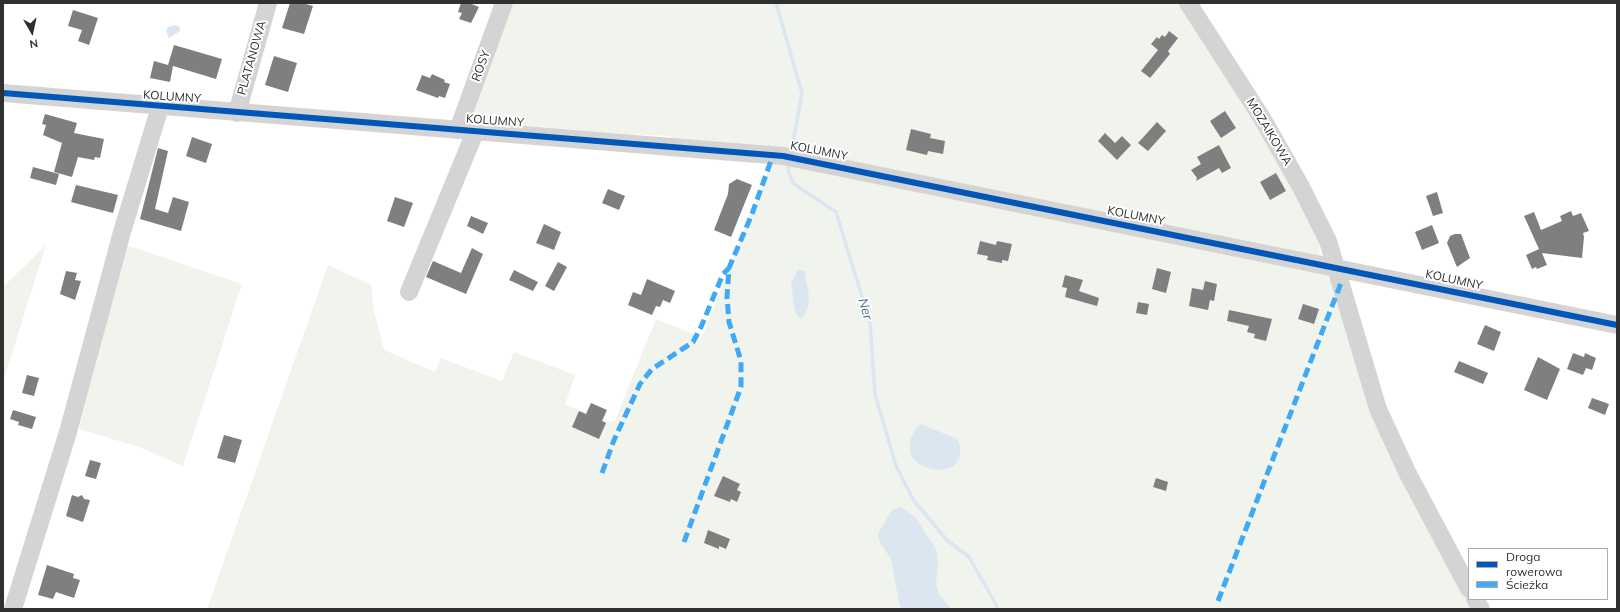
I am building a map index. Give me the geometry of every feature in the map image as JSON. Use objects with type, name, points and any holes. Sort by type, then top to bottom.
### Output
[{"type":"street","name":"PLATANOWA","points":[[237,113],[268,3]]},
{"type":"street","name":"ROSY","points":[[409,292],[473,137],[466,130],[504,3]]},
{"type":"street","name":"MOZAIKOWA","points":[[1188,3],[1262,118],[1301,186],[1328,241],[1378,409],[1407,472],[1468,587]]},
{"type":"street","name":"KOLUMNY","points":[[3,94],[783,156],[1617,325]]},
{"type":"street","points":[[12,609],[68,432],[122,232],[160,107]]},
{"type":"street","points":[[1476,600],[1481,609]]},
{"type":"shaded area","points":[[513,3],[1181,3],[1246,103],[1321,242],[1319,251],[1340,282],[1369,390],[1468,585],[1468,600],[1475,600],[1480,609],[207,609],[328,265],[371,285],[374,311],[384,350],[435,372],[441,358],[502,381],[514,352],[575,375],[565,405],[614,423],[656,319],[702,337],[771,164],[663,156],[671,136],[470,126]]},
{"type":"shaded area","points":[[175,25],[180,27],[180,31],[169,38],[166,31],[168,27]]},
{"type":"shaded area","points":[[46,245],[3,382],[3,287]]},
{"type":"shaded area","points":[[126,245],[242,284],[183,466],[139,447],[79,429]]},
{"type":"shaded area","points":[[798,269],[805,272],[809,300],[803,317],[799,318],[795,310],[791,284]]},
{"type":"shaded area","points":[[920,424],[958,439],[960,452],[958,461],[952,467],[943,470],[934,469],[924,467],[916,462],[911,455],[910,448],[914,431]]},
{"type":"shaded area","points":[[901,507],[916,518],[937,551],[938,562],[936,585],[939,594],[951,609],[902,609],[900,607],[891,559],[880,543],[878,534],[892,510]]},
{"type":"building","points":[[290,3],[302,3],[313,6],[304,34],[282,28]]},
{"type":"building","points":[[461,3],[469,3],[479,7],[471,23],[459,19],[462,13],[458,12]]},
{"type":"building","points":[[73,10],[98,18],[89,45],[78,41],[82,30],[68,26]]},
{"type":"building","points":[[1169,31],[1178,38],[1168,51],[1170,54],[1150,78],[1141,71],[1158,50],[1151,44],[1157,37],[1159,39],[1162,35],[1165,37]]},
{"type":"building","points":[[174,45],[222,59],[216,79],[173,66],[170,82],[150,78],[154,61],[168,65]]},
{"type":"building","points":[[274,56],[297,63],[288,92],[265,85]]},
{"type":"building","points":[[432,74],[450,84],[445,98],[439,96],[438,98],[416,90],[422,75],[430,78]]},
{"type":"building","points":[[1225,111],[1236,128],[1221,138],[1210,121]]},
{"type":"building","points":[[45,114],[77,123],[74,133],[104,139],[100,158],[95,157],[94,160],[78,157],[72,177],[54,172],[62,143],[43,135],[46,125],[42,124]]},
{"type":"building","points":[[1157,122],[1166,131],[1148,151],[1138,143]]},
{"type":"building","points":[[911,129],[931,134],[930,138],[945,141],[943,154],[928,151],[927,155],[906,150]]},
{"type":"building","points":[[1105,133],[1115,143],[1122,136],[1131,145],[1117,160],[1098,141]]},
{"type":"building","points":[[192,137],[212,144],[206,163],[186,156]]},
{"type":"building","points":[[1219,145],[1231,168],[1222,173],[1219,168],[1196,181],[1197,178],[1191,170],[1201,164],[1197,157]]},
{"type":"building","points":[[158,148],[168,151],[155,209],[168,213],[173,197],[189,202],[181,231],[140,219]]},
{"type":"building","points":[[33,167],[59,174],[56,185],[30,178]]},
{"type":"building","points":[[1276,173],[1286,191],[1270,200],[1260,182]]},
{"type":"building","points":[[737,179],[752,185],[731,237],[714,230],[728,194],[729,184]]},
{"type":"building","points":[[76,185],[118,195],[113,213],[71,202]]},
{"type":"building","points":[[608,189],[625,196],[619,210],[602,203]]},
{"type":"building","points":[[1437,192],[1443,213],[1433,216],[1426,196]]},
{"type":"building","points":[[395,197],[413,203],[404,227],[387,221]]},
{"type":"building","points":[[1571,211],[1573,216],[1581,213],[1589,231],[1583,233],[1582,258],[1542,253],[1547,265],[1537,269],[1536,267],[1532,269],[1526,255],[1539,249],[1524,216],[1534,212],[1541,230],[1562,221],[1560,216]]},
{"type":"building","points":[[471,216],[488,223],[483,234],[467,226]]},
{"type":"building","points":[[544,224],[561,232],[554,250],[536,243]]},
{"type":"building","points":[[1432,225],[1439,243],[1422,250],[1415,232]]},
{"type":"building","points":[[1461,234],[1470,258],[1457,267],[1447,243],[1450,236]]},
{"type":"building","points":[[980,241],[996,245],[997,241],[1012,244],[1008,261],[1002,260],[1002,263],[987,260],[988,256],[977,254]]},
{"type":"building","points":[[472,248],[483,254],[466,294],[426,277],[433,261],[461,273]]},
{"type":"building","points":[[558,262],[567,267],[554,291],[545,286]]},
{"type":"building","points":[[1157,268],[1171,272],[1166,293],[1152,289]]},
{"type":"building","points":[[514,270],[538,282],[533,291],[509,280]]},
{"type":"building","points":[[66,271],[77,273],[75,280],[81,281],[75,300],[60,294]]},
{"type":"building","points":[[1065,275],[1083,280],[1079,291],[1099,298],[1097,306],[1065,297],[1067,288],[1062,287]]},
{"type":"building","points":[[647,279],[675,291],[670,303],[663,300],[660,307],[656,306],[652,315],[628,305],[633,292],[641,295]]},
{"type":"building","points":[[1205,281],[1217,284],[1214,301],[1210,300],[1208,310],[1189,306],[1192,288],[1203,290]]},
{"type":"building","points":[[1138,302],[1149,304],[1147,315],[1136,313]]},
{"type":"building","points":[[1303,304],[1319,309],[1314,324],[1298,319]]},
{"type":"building","points":[[1229,310],[1272,319],[1266,341],[1254,338],[1255,334],[1247,332],[1249,326],[1227,321]]},
{"type":"building","points":[[1485,325],[1501,332],[1494,351],[1477,344]]},
{"type":"building","points":[[1573,353],[1584,357],[1585,353],[1596,358],[1592,370],[1586,368],[1583,375],[1567,369]]},
{"type":"building","points":[[1538,357],[1560,369],[1547,400],[1524,390]]},
{"type":"building","points":[[1459,361],[1488,373],[1483,384],[1454,372]]},
{"type":"building","points":[[27,375],[39,378],[34,396],[22,393]]},
{"type":"building","points":[[1592,398],[1609,404],[1605,415],[1588,408]]},
{"type":"building","points":[[591,403],[607,410],[602,421],[606,423],[599,439],[572,427],[579,411],[586,414]]},
{"type":"building","points":[[13,410],[36,417],[32,429],[18,425],[19,422],[10,419]]},
{"type":"building","points":[[224,435],[242,440],[235,463],[217,458]]},
{"type":"building","points":[[90,460],[101,463],[96,479],[85,476]]},
{"type":"building","points":[[723,476],[740,484],[737,490],[741,492],[737,502],[731,499],[730,502],[714,496]]},
{"type":"building","points":[[1156,478],[1168,482],[1166,491],[1153,487]]},
{"type":"building","points":[[72,495],[78,497],[82,495],[84,499],[90,500],[83,522],[66,516]]},
{"type":"building","points":[[708,530],[730,539],[726,549],[719,546],[719,549],[704,543]]},
{"type":"building","points":[[47,565],[74,574],[73,578],[80,580],[74,598],[56,592],[53,599],[38,595]]},
{"type":"waterway","name":"Ner","points":[[776,3],[802,93],[791,153]]},
{"type":"waterway","name":"Ner","points":[[789,163],[788,171],[794,184],[836,212],[870,323],[875,394],[896,466],[914,501],[947,540],[969,557],[997,606],[996,609]]},
{"type":"marked path","points":[[684,542],[741,387],[741,361],[729,322],[727,297],[729,268],[752,214],[773,155]]},
{"type":"marked path","points":[[602,473],[614,440],[640,384],[652,369],[693,342],[701,327],[723,274],[729,268]]},
{"type":"marked path","points":[[1218,601],[1341,283]]},
{"type":"cycle path","points":[[3,93],[783,156],[1617,325]]}]
